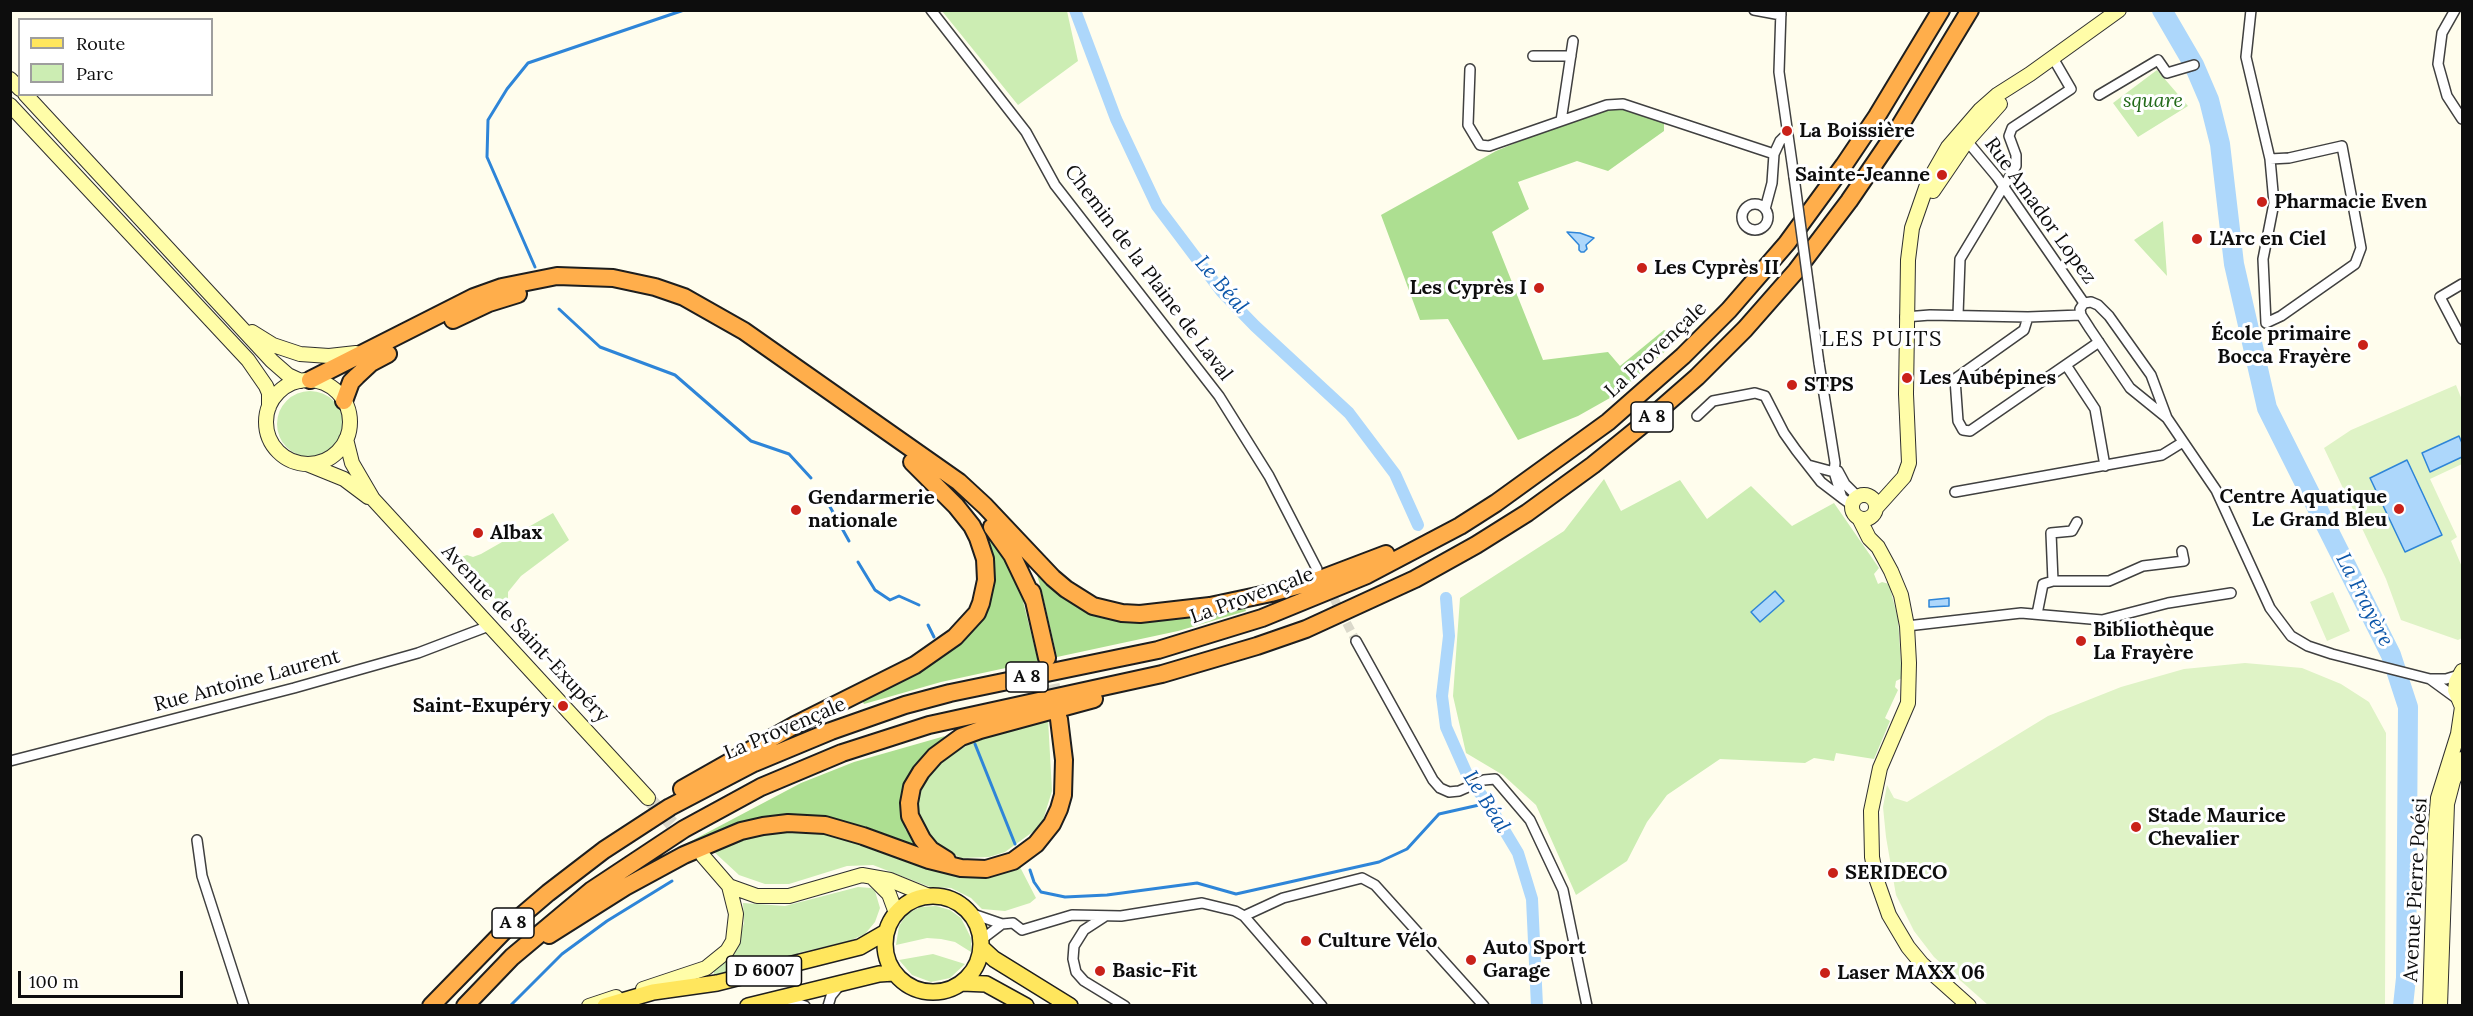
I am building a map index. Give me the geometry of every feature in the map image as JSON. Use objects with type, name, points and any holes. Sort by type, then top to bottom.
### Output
[{"type":"highway","name":"La Provençale","points":[[431,1005],[507,928],[604,850],[670,807],[754,763],[831,731],[950,693],[1120,658],[1204,637],[1262,618],[1342,586],[1460,526],[1534,478],[1608,422],[1675,363],[1729,310],[1787,243],[1844,165],[1877,116],[1941,10]]},
{"type":"highway","name":"A 8","points":[[465,1005],[512,957],[570,908],[646,852],[717,810],[795,772],[842,753],[929,725],[1200,663],[1306,629],[1415,579],[1527,513],[1593,465],[1641,426],[1697,377],[1745,329],[1796,271],[1849,201],[1898,129],[1970,10]]},
{"type":"highway","points":[[305,380],[376,348],[474,297],[520,282],[574,275],[613,278],[655,286],[702,306],[744,331],[959,482],[974,494],[1053,578],[1079,598],[1107,610],[1140,614],[1210,606],[1272,593],[1338,573],[1460,526]]},
{"type":"highway","points":[[345,401],[351,382],[371,363],[489,303],[544,289],[575,287],[608,288],[660,299],[707,321],[736,339],[960,495],[985,519],[1012,555],[1034,601]]},
{"type":"highway","points":[[604,850],[645,814],[701,777],[815,714],[915,665],[955,637],[972,619],[981,603],[986,580],[982,548],[966,517],[944,492],[912,462]]},
{"type":"highway","points":[[1003,525],[1023,562],[1047,658]]},
{"type":"highway","points":[[961,868],[932,850],[915,828],[910,816],[909,803],[912,787],[935,756],[961,737],[980,730],[1115,693],[1200,663]]},
{"type":"highway","points":[[512,957],[654,871],[712,842],[763,826],[788,823],[825,825],[929,860],[961,868],[986,869],[1013,861],[1036,844],[1052,824],[1059,809],[1064,779],[1063,743],[1059,719]]},
{"type":"main road","points":[[1969,1005],[1923,964],[1908,947],[1889,915],[1881,896],[1872,857],[1871,811],[1880,768],[1908,703],[1907,626],[1901,595],[1878,547],[1869,538],[1861,506],[1904,477],[1909,463],[1905,317],[1908,260],[1912,228],[1928,182],[1939,162],[1963,138],[1997,95],[2030,75],[2119,10]]},
{"type":"main road","points":[[10,105],[248,360],[269,393],[266,427],[273,446],[288,459],[307,464],[326,460],[334,454],[346,439],[350,421],[345,401],[330,386],[288,375],[272,361],[27,96]]},
{"type":"main road","points":[[230,314],[266,341],[300,354],[341,356],[376,348]]},
{"type":"main road","points":[[269,407],[281,390],[305,380]]},
{"type":"main road","name":"Avenue de Saint-Exupéry","points":[[346,439],[352,463],[373,500]]},
{"type":"main road","name":"Avenue de Saint-Exupéry","points":[[307,464],[344,479],[373,500],[648,798]]},
{"type":"main road","name":"Avenue Pierre Poési","points":[[2430,1005],[2438,798],[2458,734],[2460,704],[2455,690],[2461,673]]},
{"type":"main road","name":"Avenue Pierre Poési","points":[[2440,1005],[2447,804],[2453,781],[2463,759]]},
{"type":"main road","points":[[702,856],[729,886],[742,892],[772,897],[811,890],[851,877],[872,877],[890,880],[929,896],[951,900],[970,913],[978,926],[981,944],[978,964],[962,982],[940,992],[928,992],[903,983],[894,973],[886,956],[886,932],[896,913],[909,902],[929,896]]},
{"type":"main road","points":[[872,877],[889,894],[896,913]]},
{"type":"main road","points":[[590,1005],[692,974],[718,961],[732,941],[736,926],[736,915],[729,886]]},
{"type":"main road","name":"D 6007","points":[[604,1005],[636,995],[711,984],[849,950],[868,944],[886,932]]},
{"type":"main road","points":[[981,944],[994,959],[1070,1005]]},
{"type":"main road","name":"D 6007","points":[[748,1005],[879,974],[894,973]]},
{"type":"main road","points":[[962,982],[986,984],[1026,1005]]},
{"type":"street","name":"Chemin de la Plaine de Laval","points":[[931,10],[1026,132],[1055,186],[1219,396],[1269,476],[1317,569]]},
{"type":"street","points":[[1754,10],[1781,13],[1779,72],[1835,467],[1861,506]]},
{"type":"street","points":[[2251,10],[2246,57],[2270,159],[2274,203],[2263,259],[2266,323],[2280,316],[2355,264],[2361,248],[2342,146],[2289,158],[2270,159]]},
{"type":"street","points":[[2455,10],[2442,33],[2438,64],[2447,96],[2463,119]]},
{"type":"street","points":[[1561,121],[1573,41]]},
{"type":"street","points":[[1533,56],[1571,56]]},
{"type":"street","points":[[1958,315],[1960,259],[2016,166],[2016,155],[2009,136],[2012,128],[2071,89],[2053,58]]},
{"type":"street","points":[[2099,95],[2158,60],[2167,73],[2194,65]]},
{"type":"street","points":[[1470,69],[1468,125],[1480,145],[1489,146],[1607,105],[1623,104],[1774,154]]},
{"type":"street","points":[[1765,209],[1754,204],[1743,212],[1744,231],[1759,230],[1766,225],[1768,217],[1765,209],[1772,183],[1774,154],[1780,141],[1787,134]]},
{"type":"street","name":"Rue Amador Lopez","points":[[1963,138],[2003,186],[2084,303]]},
{"type":"street","points":[[1733,207],[1743,212]]},
{"type":"street","points":[[2463,284],[2440,297],[2463,339]]},
{"type":"street","name":"Rue Amador Lopez","points":[[2084,303],[2080,309],[2081,315],[2130,388],[2167,418]]},
{"type":"street","name":"Rue Amador Lopez","points":[[2084,303],[2098,304],[2151,375],[2167,418],[2216,490],[2278,622],[2291,636],[2308,646],[2430,679]]},
{"type":"street","points":[[1905,317],[2081,315]]},
{"type":"street","points":[[2028,317],[2024,330],[1955,379],[1958,421],[1963,430],[1970,431],[2099,342]]},
{"type":"street","points":[[2066,365],[2095,409],[2105,466]]},
{"type":"street","points":[[1697,416],[1713,401],[1755,393],[1765,396],[1784,433],[1821,482],[1861,506]]},
{"type":"street","points":[[1956,492],[2162,454],[2183,442]]},
{"type":"street","points":[[1807,465],[1835,467]]},
{"type":"street","points":[[1835,467],[1861,506]]},
{"type":"street","points":[[2053,581],[2051,533],[2072,531],[2077,522]]},
{"type":"street","points":[[2037,614],[2043,584],[2053,581],[2109,581],[2143,566],[2184,561],[2182,551]]},
{"type":"street","points":[[1907,626],[1983,615],[2037,614],[2102,620],[2168,603],[2231,593]]},
{"type":"street","name":"Rue Antoine Laurent","points":[[10,761],[294,688],[418,653],[489,626]]},
{"type":"street","points":[[1356,641],[1433,780],[1440,788],[1449,792],[1469,788],[1490,778],[1500,783],[1530,820],[1547,851],[1563,890],[1587,1005]]},
{"type":"street","points":[[2430,679],[2446,679],[2461,673]]},
{"type":"street","points":[[2430,679],[2460,704]]},
{"type":"street","points":[[197,840],[202,876],[244,1005]]},
{"type":"street","points":[[1244,916],[1283,898],[1362,878],[1375,885],[1484,1005]]},
{"type":"street","points":[[970,913],[1002,924],[1013,922],[1022,930],[1072,915],[1104,917],[1202,903],[1235,911],[1244,916],[1322,1005]]},
{"type":"street","points":[[1104,917],[1084,930],[1074,946],[1073,959],[1076,972],[1084,981],[1125,1005]]},
{"type":"street","points":[[981,944],[1002,924]]},
{"type":"street","points":[[828,1005],[831,996],[843,982]]},
{"type":"street","points":[[782,1005],[796,1003],[805,1005]]},
{"type":"green space","points":[[942,11],[1067,11],[1078,61],[1018,105]]},
{"type":"green space","name":"square","points":[[2157,70],[2188,106],[2138,137],[2113,103]]},
{"type":"green space","points":[[1620,108],[1664,123],[1664,131],[1608,171],[1577,161],[1518,182],[1529,209],[1492,232],[1543,360],[1608,352],[1620,366],[1664,330],[1680,338],[1617,394],[1578,416],[1518,440],[1448,319],[1420,320],[1381,215],[1496,151],[1586,114]]},
{"type":"green space","points":[[2163,221],[2167,276],[2134,240]]},
{"type":"green space","name":"Centre Aquatique Le Grand Bleu","points":[[2456,385],[2462,400],[2462,464],[2430,479],[2457,537],[2451,541],[2462,567],[2462,638],[2458,640],[2401,620],[2386,579],[2324,448],[2351,430]]},
{"type":"green space","points":[[304,391],[316,391],[334,400],[341,411],[343,424],[341,437],[334,448],[323,455],[304,457],[291,452],[282,443],[277,430],[277,418],[282,405],[291,396]]},
{"type":"green space","points":[[1604,479],[1621,511],[1680,480],[1707,519],[1751,486],[1792,526],[1834,503],[1879,568],[1874,574],[1878,584],[1882,582],[1889,584],[1898,619],[1902,678],[1896,681],[1895,687],[1898,690],[1885,718],[1890,721],[1874,759],[1836,753],[1834,761],[1814,758],[1805,763],[1720,759],[1667,795],[1647,822],[1627,861],[1576,895],[1536,805],[1503,775],[1466,753],[1453,696],[1460,598],[1564,531]]},
{"type":"green space","points":[[553,513],[569,540],[521,576],[508,592],[508,599],[502,606],[463,564],[461,557],[481,554]]},
{"type":"green space","points":[[977,520],[988,532],[1017,577],[1038,661],[941,682],[864,704],[860,697],[981,618]]},
{"type":"green space","points":[[1035,568],[1072,602],[1088,611],[1244,606],[1246,611],[1178,631],[1057,657]]},
{"type":"green space","points":[[2333,592],[2350,631],[2327,641],[2310,602]]},
{"type":"green space","name":"Stade Maurice Chevalier","points":[[2245,663],[2302,668],[2341,684],[2369,702],[2386,733],[2385,1005],[1988,1005],[1934,957],[1914,931],[1896,895],[1883,807],[1887,785],[1894,798],[1907,802],[2048,716],[2121,687],[2184,669]]},
{"type":"green space","points":[[1048,719],[1052,791],[1043,820],[1034,831],[1005,852],[989,857],[961,858],[936,845],[920,823],[916,804],[924,783],[941,761],[980,738]]},
{"type":"green space","points":[[945,736],[921,761],[905,786],[901,799],[905,829],[919,848],[823,819],[797,815],[778,815],[751,820],[682,850],[680,847],[801,783],[854,762]]},
{"type":"green space","points":[[769,831],[826,831],[961,878],[993,877],[1020,867],[1036,898],[1030,903],[1005,911],[982,909],[971,898],[951,888],[930,887],[873,865],[847,866],[789,884],[765,884],[739,875],[712,850]]},
{"type":"green space","points":[[858,887],[871,888],[875,891],[880,908],[875,922],[865,934],[849,941],[798,953],[799,959],[721,978],[714,976],[714,970],[735,948],[741,933],[744,923],[743,903],[785,906]]},
{"type":"green space","points":[[936,906],[950,910],[961,918],[971,938],[971,952],[955,942],[941,939],[927,938],[896,945],[899,926],[907,914],[920,907]]},
{"type":"green space","points":[[933,954],[965,964],[950,978],[931,982],[912,975],[899,960]]},
{"type":"water","points":[[1567,232],[1580,233],[1594,238],[1586,245],[1587,249],[1581,252],[1579,245]]},
{"type":"water","points":[[2459,436],[2462,443],[2462,457],[2430,472],[2422,453]]},
{"type":"water","points":[[2407,460],[2442,535],[2405,552],[2370,478]]},
{"type":"water","points":[[1775,591],[1784,601],[1760,622],[1751,612]]},
{"type":"water","points":[[1949,598],[1949,606],[1929,607],[1929,600]]},
{"type":"waterway","points":[[535,267],[487,157],[488,120],[507,89],[528,63],[684,10]]},
{"type":"waterway","name":"Le Béal","points":[[1075,10],[1116,119],[1157,206],[1221,291],[1255,326],[1349,413],[1395,474],[1418,525]]},
{"type":"waterway","name":"La Frayère","points":[[2162,10],[2194,65],[2209,100],[2220,144],[2234,264],[2267,408],[2391,655],[2408,707],[2406,978],[2403,1006]]},
{"type":"waterway","points":[[559,309],[600,347],[675,375],[751,441],[789,454],[811,478]]},
{"type":"waterway","points":[[824,496],[849,541]]},
{"type":"waterway","points":[[858,562],[875,590],[890,600],[899,596],[919,605]]},
{"type":"waterway","name":"Le Béal","points":[[1446,598],[1449,636],[1442,696],[1446,727],[1470,781],[1488,803],[1518,853],[1532,899],[1537,1006]]},
{"type":"waterway","points":[[928,625],[934,637]]},
{"type":"waterway","points":[[975,744],[1015,844]]},
{"type":"waterway","points":[[1030,870],[1041,892],[1065,897],[1107,895],[1197,883],[1236,894],[1379,862],[1407,849],[1439,814],[1488,803]]},
{"type":"waterway","points":[[510,1006],[562,954],[607,921],[672,881]]},
{"type":"tunnel","points":[[1328,587],[1356,641]]},
{"type":"tunnel","points":[[1047,661],[1057,712]]},
{"type":"tunnel","points":[[648,798],[701,855]]},
{"type":"place","name":"La Boissière","points":[[1787,131]]},
{"type":"place","name":"Sainte-Jeanne","points":[[1942,175]]},
{"type":"place","name":"Pharmacie Even","points":[[2262,202]]},
{"type":"place","name":"L'Arc en Ciel","points":[[2197,239]]},
{"type":"place","name":"Les Cyprès II","points":[[1642,268]]},
{"type":"place","name":"Les Cyprès I","points":[[1539,288]]},
{"type":"place","name":"École primaire Bocca Frayère","points":[[2363,345]]},
{"type":"place","name":"Les Aubépines","points":[[1907,378]]},
{"type":"place","name":"STPS","points":[[1792,385]]},
{"type":"place","name":"Centre Aquatique Le Grand Bleu","points":[[2399,509]]},
{"type":"place","name":"Gendarmerie nationale","points":[[796,510]]},
{"type":"place","name":"Albax","points":[[478,533]]},
{"type":"place","name":"Bibliothèque La Frayère","points":[[2081,641]]},
{"type":"place","name":"Saint-Exupéry","points":[[563,706]]},
{"type":"place","name":"Stade Maurice Chevalier","points":[[2136,827]]},
{"type":"place","name":"SERIDECO","points":[[1833,873]]},
{"type":"place","name":"Culture Vélo","points":[[1306,941]]},
{"type":"place","name":"Auto Sport Garage","points":[[1471,960]]},
{"type":"place","name":"Basic-Fit","points":[[1100,971]]},
{"type":"place","name":"Laser MAXX 06","points":[[1825,973]]},
{"type":"district","name":"LES PUITS","points":[[1882,340]]}]
